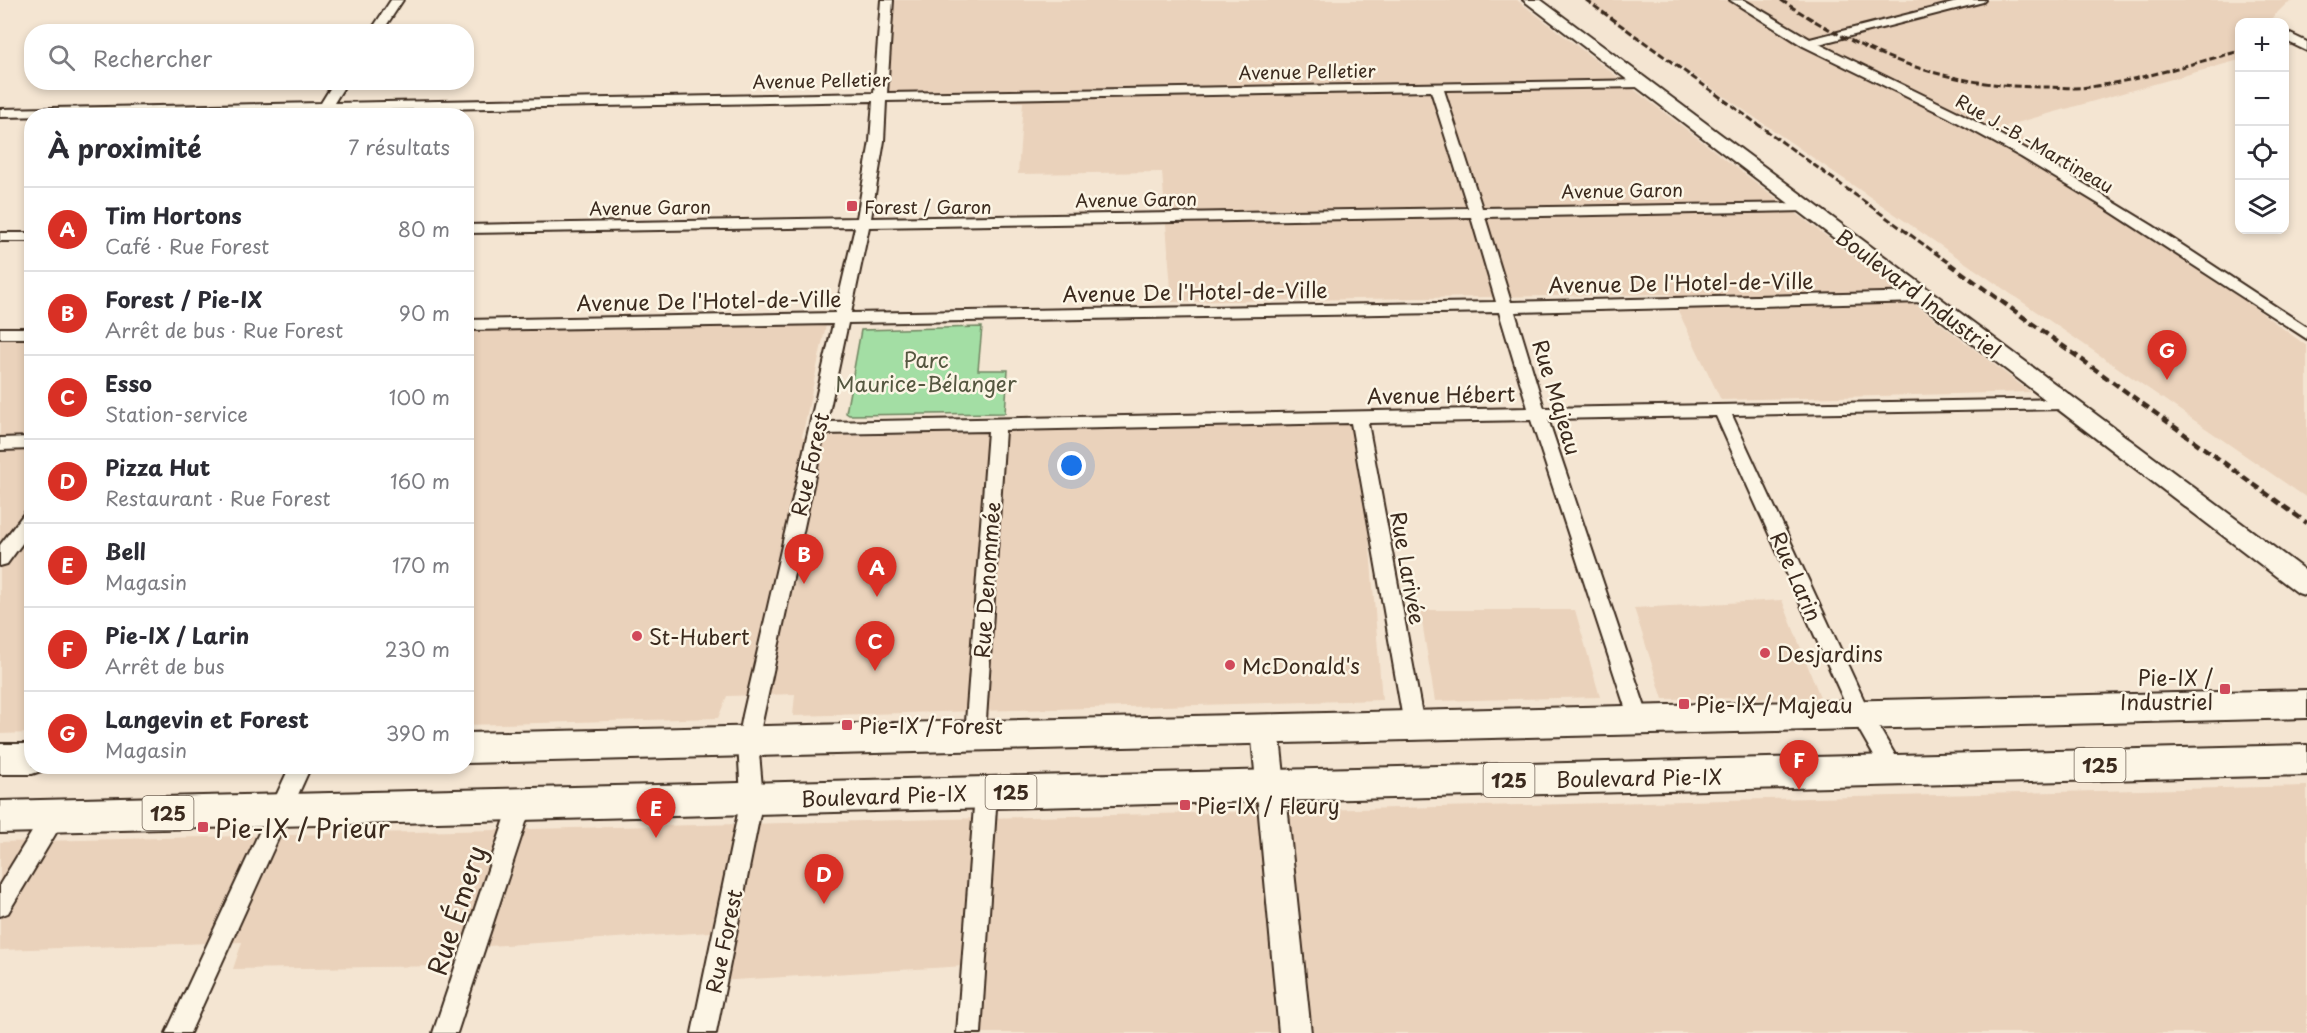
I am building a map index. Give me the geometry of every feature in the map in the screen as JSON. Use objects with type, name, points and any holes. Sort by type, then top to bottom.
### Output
[{"type":"main road","points":[[474,748],[2307,704]]},
{"type":"main road","points":[[0,759],[24,759]]},
{"type":"main road","name":"Boulevard Pie-IX","points":[[0,817],[2307,760]]},
{"type":"street","points":[[381,24],[397,0]]},
{"type":"street","name":"Rue Forest","points":[[704,1033],[752,799],[748,741],[863,223],[875,156],[887,0]]},
{"type":"street","name":"Boulevard Industriel","points":[[1532,0],[2307,586]]},
{"type":"street","name":"Rue J.-B.-Martineau","points":[[1736,0],[1807,43],[2006,143],[2307,334]]},
{"type":"street","points":[[1807,43],[1979,0]]},
{"type":"street","points":[[2289,37],[2307,47]]},
{"type":"street","name":"Avenue Pelletier","points":[[441,108],[879,97],[1642,83]]},
{"type":"street","name":"Rue Majeau","points":[[1436,87],[1506,306],[1538,415],[1640,720]]},
{"type":"street","points":[[324,108],[336,90]]},
{"type":"street","name":"Avenue Pelletier","points":[[0,113],[24,113]]},
{"type":"street","name":"Avenue Garon","points":[[474,229],[1806,207]]},
{"type":"street","points":[[0,237],[24,237]]},
{"type":"street","name":"Avenue De l'Hotel-de-Ville","points":[[474,325],[1925,297]]},
{"type":"street","points":[[0,333],[24,333]]},
{"type":"street","name":"Avenue Hébert","points":[[818,428],[2064,403]]},
{"type":"street","name":"Rue Larin","points":[[1722,411],[1860,714],[1893,770]]},
{"type":"street","name":"Rue Larivée","points":[[1359,418],[1414,725]]},
{"type":"street","name":"Rue Denommée","points":[[975,735],[997,424]]},
{"type":"street","points":[[0,444],[24,443]]},
{"type":"street","points":[[0,559],[24,527]]},
{"type":"street","points":[[1265,728],[1295,1033]]},
{"type":"street","points":[[178,1033],[297,774]]},
{"type":"street","points":[[969,1033],[986,793]]},
{"type":"street","name":"Rue Émery","points":[[445,1033],[521,804]]},
{"type":"street","points":[[0,905],[54,816]]},
{"type":"shaded area","points":[[887,0],[1517,0],[2030,392],[1721,400],[1670,294],[1172,302],[1162,172],[1018,174],[1023,102],[879,97]]},
{"type":"shaded area","points":[[1584,0],[2297,0],[2287,3],[2272,18],[2235,18],[2235,61],[2006,126],[2307,346],[2307,498]]},
{"type":"shaded area","points":[[826,325],[802,437],[1360,423],[1382,700],[793,716],[795,694],[727,696],[718,718],[474,725],[474,331]]},
{"type":"shaded area","points":[[24,338],[24,733],[0,734],[0,339]]},
{"type":"shaded area","points":[[1782,600],[1820,697],[1663,699],[1634,608]]},
{"type":"shaded area","points":[[1420,610],[1575,610],[1600,697],[1435,701]]},
{"type":"shaded area","points":[[2307,786],[2307,1033],[981,1033],[982,965],[701,982],[711,932],[455,948],[450,966],[233,969],[242,942],[0,950],[0,842]]},
{"type":"green space","name":"Parc Maurice-Bélanger","points":[[982,327],[978,370],[1008,370],[1005,413],[849,415],[846,413],[861,330]]},
{"type":"railway","points":[[1586,0],[1952,265]]},
{"type":"railway","points":[[1781,0],[1874,51],[1938,74],[1972,81],[2007,85],[2090,87],[2146,76],[2235,52]]},
{"type":"railway","points":[[1950,264],[2307,523]]},
{"type":"place","name":"Forest / Garon","points":[[852,206]]},
{"type":"place","name":"Langevin et Forest","points":[[2167,380]]},
{"type":"place","name":"Forest / Pie-IX","points":[[804,584]]},
{"type":"place","name":"Tim Hortons","points":[[877,597]]},
{"type":"place","name":"St-Hubert","points":[[637,636]]},
{"type":"place","name":"Desjardins","points":[[1765,653]]},
{"type":"place","name":"McDonald's","points":[[1230,665]]},
{"type":"place","name":"Esso","points":[[875,671]]},
{"type":"place","name":"Pie-IX / Industriel","points":[[2225,689]]},
{"type":"place","name":"Pie-IX / Majeau","points":[[1684,704]]},
{"type":"place","name":"Pie-IX / Forest","points":[[847,725]]},
{"type":"place","name":"Pie-IX / Larin","points":[[1799,790]]},
{"type":"place","name":"Pie-IX / Fleury","points":[[1185,805]]},
{"type":"place","name":"Pie-IX / Prieur","points":[[203,827]]},
{"type":"place","name":"Bell","points":[[656,838]]},
{"type":"place","name":"Pizza Hut","points":[[824,904]]}]
